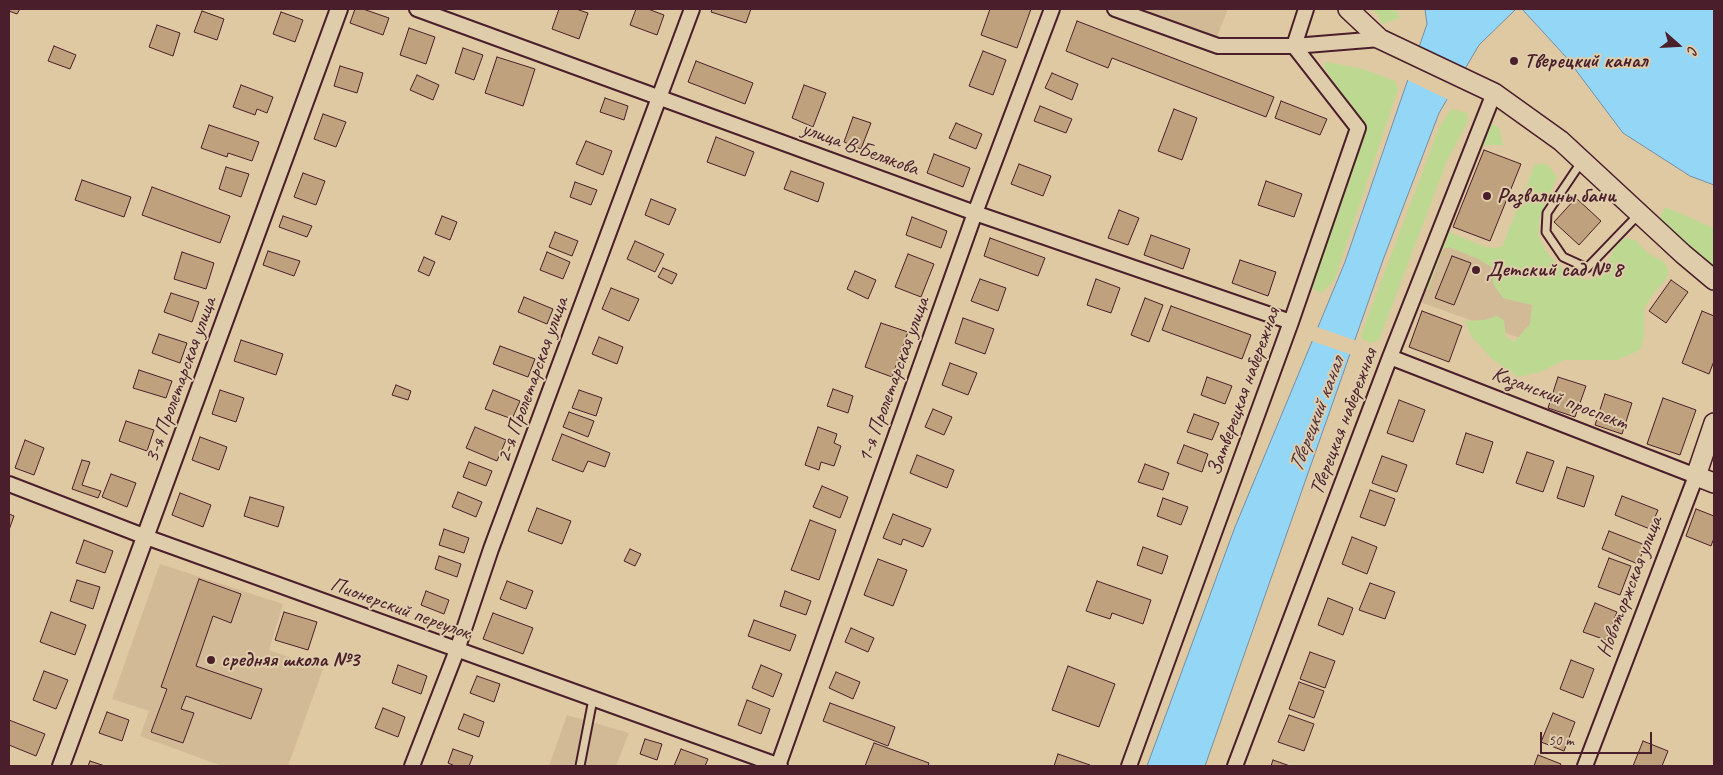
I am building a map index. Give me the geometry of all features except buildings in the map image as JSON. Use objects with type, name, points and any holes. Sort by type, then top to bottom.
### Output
[{"type":"main road","points":[[1348,9],[1380,39],[1494,93],[1561,141],[1639,214],[1714,280]]},
{"type":"main road","name":"Новоторжская улица","points":[[1696,476],[1714,423]]},
{"type":"main road","name":"Казанский проспект","points":[[1696,476],[1714,483]]},
{"type":"street","name":"3-я Пролетарская улица","points":[[62,766],[340,9]]},
{"type":"street","name":"улица В.Белякова","points":[[417,9],[975,212],[1291,322]]},
{"type":"street","name":"2-я Пролетарская улица","points":[[412,766],[457,650],[491,549],[692,9]]},
{"type":"street","name":"1-я Пролетарская улица","points":[[779,766],[975,212],[1052,9]]},
{"type":"street","points":[[1116,9],[1218,46],[1294,46],[1380,39]]},
{"type":"street","points":[[1294,46],[1306,9]]},
{"type":"street","name":"Затверецкая набережная","points":[[1129,766],[1291,322],[1358,128],[1294,46]]},
{"type":"street","name":"Тверецкая набережная","points":[[1235,766],[1390,357],[1494,93]]},
{"type":"street","name":"Казанский проспект","points":[[1390,357],[1696,476]]},
{"type":"street","name":"Новоторжская улица","points":[[1585,766],[1696,476]]},
{"type":"street","name":"Пионерский переулок","points":[[9,484],[146,538],[779,766]]},
{"type":"lane","points":[[1582,160],[1547,213],[1546,232],[1563,257],[1587,268],[1639,214]]},
{"type":"lane","points":[[580,766],[592,699]]},
{"type":"shaded area","points":[[1133,9],[1228,9],[1215,41]]},
{"type":"shaded area","name":"Детский сад № 8","points":[[1447,234],[1549,288],[1528,341],[1420,302]]},
{"type":"shaded area","name":"средняя школа №3","points":[[160,564],[283,604],[269,650],[323,669],[288,766],[222,766],[140,736],[149,711],[112,699]]},
{"type":"shaded area","points":[[567,715],[629,733],[616,766],[549,766]]},
{"type":"green space","points":[[1370,9],[1395,9],[1400,18],[1382,24],[1378,15]]},
{"type":"green space","points":[[1326,62],[1363,69],[1395,81],[1398,89],[1335,279],[1322,293],[1310,288],[1357,116],[1324,67]]},
{"type":"green space","points":[[1451,109],[1467,113],[1468,121],[1447,161],[1379,340],[1372,343],[1363,340],[1361,335],[1439,128]]},
{"type":"green space","points":[[1489,123],[1499,127],[1503,145],[1485,145],[1479,152],[1450,227],[1451,233],[1488,248],[1502,247],[1535,164],[1547,164],[1557,177],[1540,217],[1538,235],[1547,253],[1569,275],[1589,280],[1605,267],[1616,246],[1625,238],[1635,240],[1649,254],[1664,262],[1669,271],[1666,279],[1652,295],[1644,309],[1644,337],[1640,350],[1617,360],[1564,360],[1543,371],[1519,377],[1492,359],[1471,336],[1465,321],[1484,320],[1497,316],[1504,320],[1506,337],[1514,342],[1530,324],[1532,305],[1503,298],[1493,284],[1493,268],[1476,258],[1449,247],[1443,249],[1428,290],[1422,289]]},
{"type":"green space","points":[[1665,207],[1714,228],[1714,266],[1688,246],[1659,218]]},
{"type":"water","points":[[1425,9],[1516,9],[1479,45],[1439,113],[1383,260],[1205,766],[1147,766],[1235,527],[1345,262],[1427,24]]},
{"type":"water","points":[[1522,9],[1714,9],[1714,185],[1690,176],[1623,133],[1566,57]]},
{"type":"pier","points":[[1415,52],[1462,77],[1449,100],[1405,79]]},
{"type":"pier","points":[[1314,326],[1357,341],[1352,355],[1309,340]]},
{"type":"place","name":"Тверецкий канал","points":[[1514,61]]},
{"type":"place","name":"Развалины бани","points":[[1487,196]]},
{"type":"place","name":"Детский сад № 8","points":[[1476,270]]},
{"type":"place","name":"средняя школа №3","points":[[211,660]]}]
